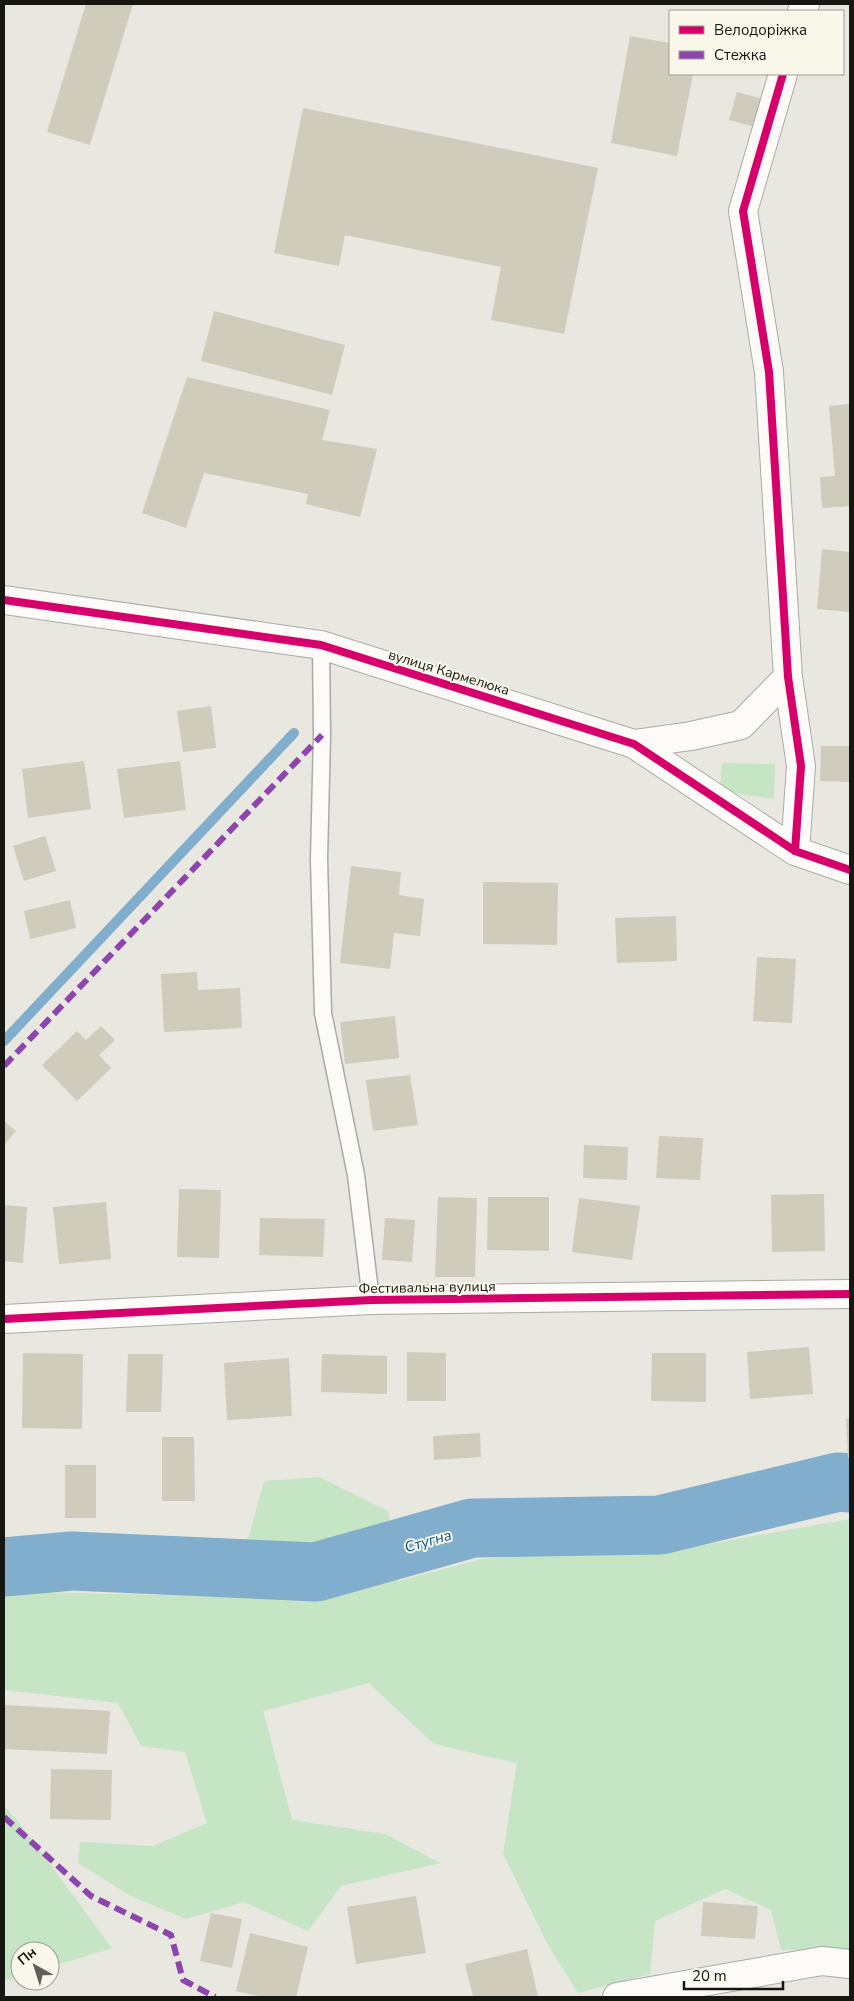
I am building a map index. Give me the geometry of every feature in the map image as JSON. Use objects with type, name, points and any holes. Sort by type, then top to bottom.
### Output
[{"type":"street","points":[[783,75],[742,212],[769,372],[788,677],[801,766],[795,851]]},
{"type":"street","name":"вулиця Кармелюка","points":[[4,600],[321,645],[634,744],[795,851],[850,870]]},
{"type":"street","points":[[634,744],[691,736],[741,725],[788,677]]},
{"type":"street","name":"Фестивальна вулиця","points":[[4,1319],[372,1300],[850,1294]]},
{"type":"street","points":[[617,1997],[822,1961],[850,1964]]},
{"type":"lane","points":[[321,645],[322,735],[319,859],[324,1013],[356,1175],[372,1300]]},
{"type":"green space","points":[[722,763],[775,764],[774,799],[720,791]]},
{"type":"green space","points":[[319,1477],[388,1511],[398,1581],[482,1559],[704,1545],[850,1519],[850,1951],[781,1950],[771,1910],[725,1889],[655,1921],[650,1974],[578,1993],[549,1947],[503,1854],[517,1763],[434,1744],[369,1683],[263,1711],[292,1820],[385,1834],[440,1863],[341,1886],[308,1931],[244,1902],[186,1919],[131,1896],[78,1863],[80,1842],[153,1846],[207,1823],[185,1752],[141,1746],[118,1703],[4,1690],[4,1550],[37,1592],[201,1596],[249,1536],[264,1481]]},
{"type":"green space","points":[[4,1806],[18,1821],[112,1948],[60,1964],[60,1941],[10,1941],[10,1979],[4,1981]]},
{"type":"building","points":[[86,4],[133,4],[90,145],[47,132]]},
{"type":"building","points":[[630,36],[669,43],[669,75],[693,75],[677,156],[611,143]]},
{"type":"building","points":[[737,92],[763,99],[755,127],[729,120]]},
{"type":"building","points":[[303,108],[598,168],[564,334],[491,320],[501,267],[345,235],[339,266],[274,253]]},
{"type":"building","points":[[214,311],[345,345],[332,395],[201,361]]},
{"type":"building","points":[[187,377],[330,410],[322,440],[377,449],[360,517],[306,504],[308,494],[204,473],[186,528],[142,513]]},
{"type":"building","points":[[850,404],[850,506],[822,508],[820,477],[835,476],[829,406]]},
{"type":"building","points":[[822,549],[850,552],[850,612],[817,609]]},
{"type":"building","points":[[211,706],[216,748],[183,752],[177,711]]},
{"type":"building","points":[[821,746],[850,746],[850,782],[820,781]]},
{"type":"building","points":[[84,761],[91,809],[28,818],[22,769]]},
{"type":"building","points":[[180,761],[186,810],[124,818],[117,769]]},
{"type":"building","points":[[45,836],[56,871],[24,881],[13,846]]},
{"type":"building","points":[[351,866],[401,872],[399,895],[424,899],[420,936],[394,933],[390,969],[340,963]]},
{"type":"building","points":[[483,882],[558,883],[557,945],[483,944]]},
{"type":"building","points":[[70,900],[76,928],[30,939],[24,911]]},
{"type":"building","points":[[676,916],[677,961],[617,963],[615,918]]},
{"type":"building","points":[[757,957],[796,959],[792,1023],[753,1021]]},
{"type":"building","points":[[197,972],[198,990],[240,988],[242,1028],[164,1032],[161,974]]},
{"type":"building","points":[[395,1016],[399,1058],[345,1064],[340,1022]]},
{"type":"building","points":[[101,1026],[115,1040],[99,1055],[111,1068],[77,1101],[42,1065],[77,1031],[86,1040]]},
{"type":"building","points":[[410,1075],[418,1125],[373,1131],[366,1080]]},
{"type":"building","points":[[4,1121],[16,1131],[4,1145]]},
{"type":"building","points":[[659,1136],[703,1138],[700,1180],[656,1178]]},
{"type":"building","points":[[584,1145],[628,1147],[627,1180],[583,1178]]},
{"type":"building","points":[[179,1189],[221,1190],[219,1258],[177,1257]]},
{"type":"building","points":[[824,1194],[825,1251],[772,1252],[771,1195]]},
{"type":"building","points":[[438,1197],[477,1198],[475,1277],[435,1277]]},
{"type":"building","points":[[488,1197],[549,1197],[549,1251],[487,1250]]},
{"type":"building","points":[[579,1198],[640,1206],[632,1260],[572,1252]]},
{"type":"building","points":[[106,1202],[111,1259],[59,1264],[53,1207]]},
{"type":"building","points":[[4,1205],[27,1207],[23,1263],[4,1261]]},
{"type":"building","points":[[260,1218],[325,1219],[323,1257],[259,1255]]},
{"type":"building","points":[[385,1218],[415,1220],[412,1262],[382,1260]]},
{"type":"building","points":[[809,1347],[813,1394],[750,1399],[747,1352]]},
{"type":"building","points":[[407,1352],[446,1353],[446,1401],[407,1401]]},
{"type":"building","points":[[23,1353],[83,1354],[82,1429],[22,1428]]},
{"type":"building","points":[[652,1353],[706,1353],[706,1402],[651,1401]]},
{"type":"building","points":[[128,1354],[163,1354],[161,1412],[126,1412]]},
{"type":"building","points":[[322,1354],[387,1356],[387,1394],[321,1392]]},
{"type":"building","points":[[289,1358],[292,1416],[227,1420],[224,1363]]},
{"type":"building","points":[[850,1418],[850,1458],[848,1458],[846,1419]]},
{"type":"building","points":[[480,1433],[481,1457],[434,1460],[433,1436]]},
{"type":"building","points":[[162,1437],[194,1437],[195,1501],[162,1501]]},
{"type":"building","points":[[65,1465],[96,1465],[96,1518],[65,1518]]},
{"type":"building","points":[[4,1705],[110,1711],[107,1754],[4,1749]]},
{"type":"building","points":[[51,1769],[112,1770],[111,1820],[50,1819]]},
{"type":"building","points":[[416,1896],[426,1953],[356,1964],[347,1907]]},
{"type":"building","points":[[703,1902],[758,1906],[755,1939],[701,1936]]},
{"type":"building","points":[[211,1913],[242,1919],[232,1968],[200,1961]]},
{"type":"building","points":[[250,1933],[308,1947],[296,1997],[263,1997],[236,1991]]},
{"type":"building","points":[[527,1949],[538,1996],[473,1997],[465,1964]]},
{"type":"waterway","points":[[4,1041],[294,733]]},
{"type":"waterway","name":"Стугна","points":[[4,1567],[72,1561],[316,1572],[472,1528],[660,1525],[838,1482],[850,1483]]},
{"type":"marked path","points":[[4,1066],[322,735]]},
{"type":"marked path","points":[[4,1817],[91,1896],[171,1935],[183,1980],[215,1997]]},
{"type":"cycle path","points":[[783,75],[743,211],[769,372],[788,677],[801,766],[795,851]]},
{"type":"cycle path","points":[[4,600],[321,645],[634,744],[795,851],[850,870]]},
{"type":"cycle path","points":[[4,1319],[371,1300],[850,1294]]}]
